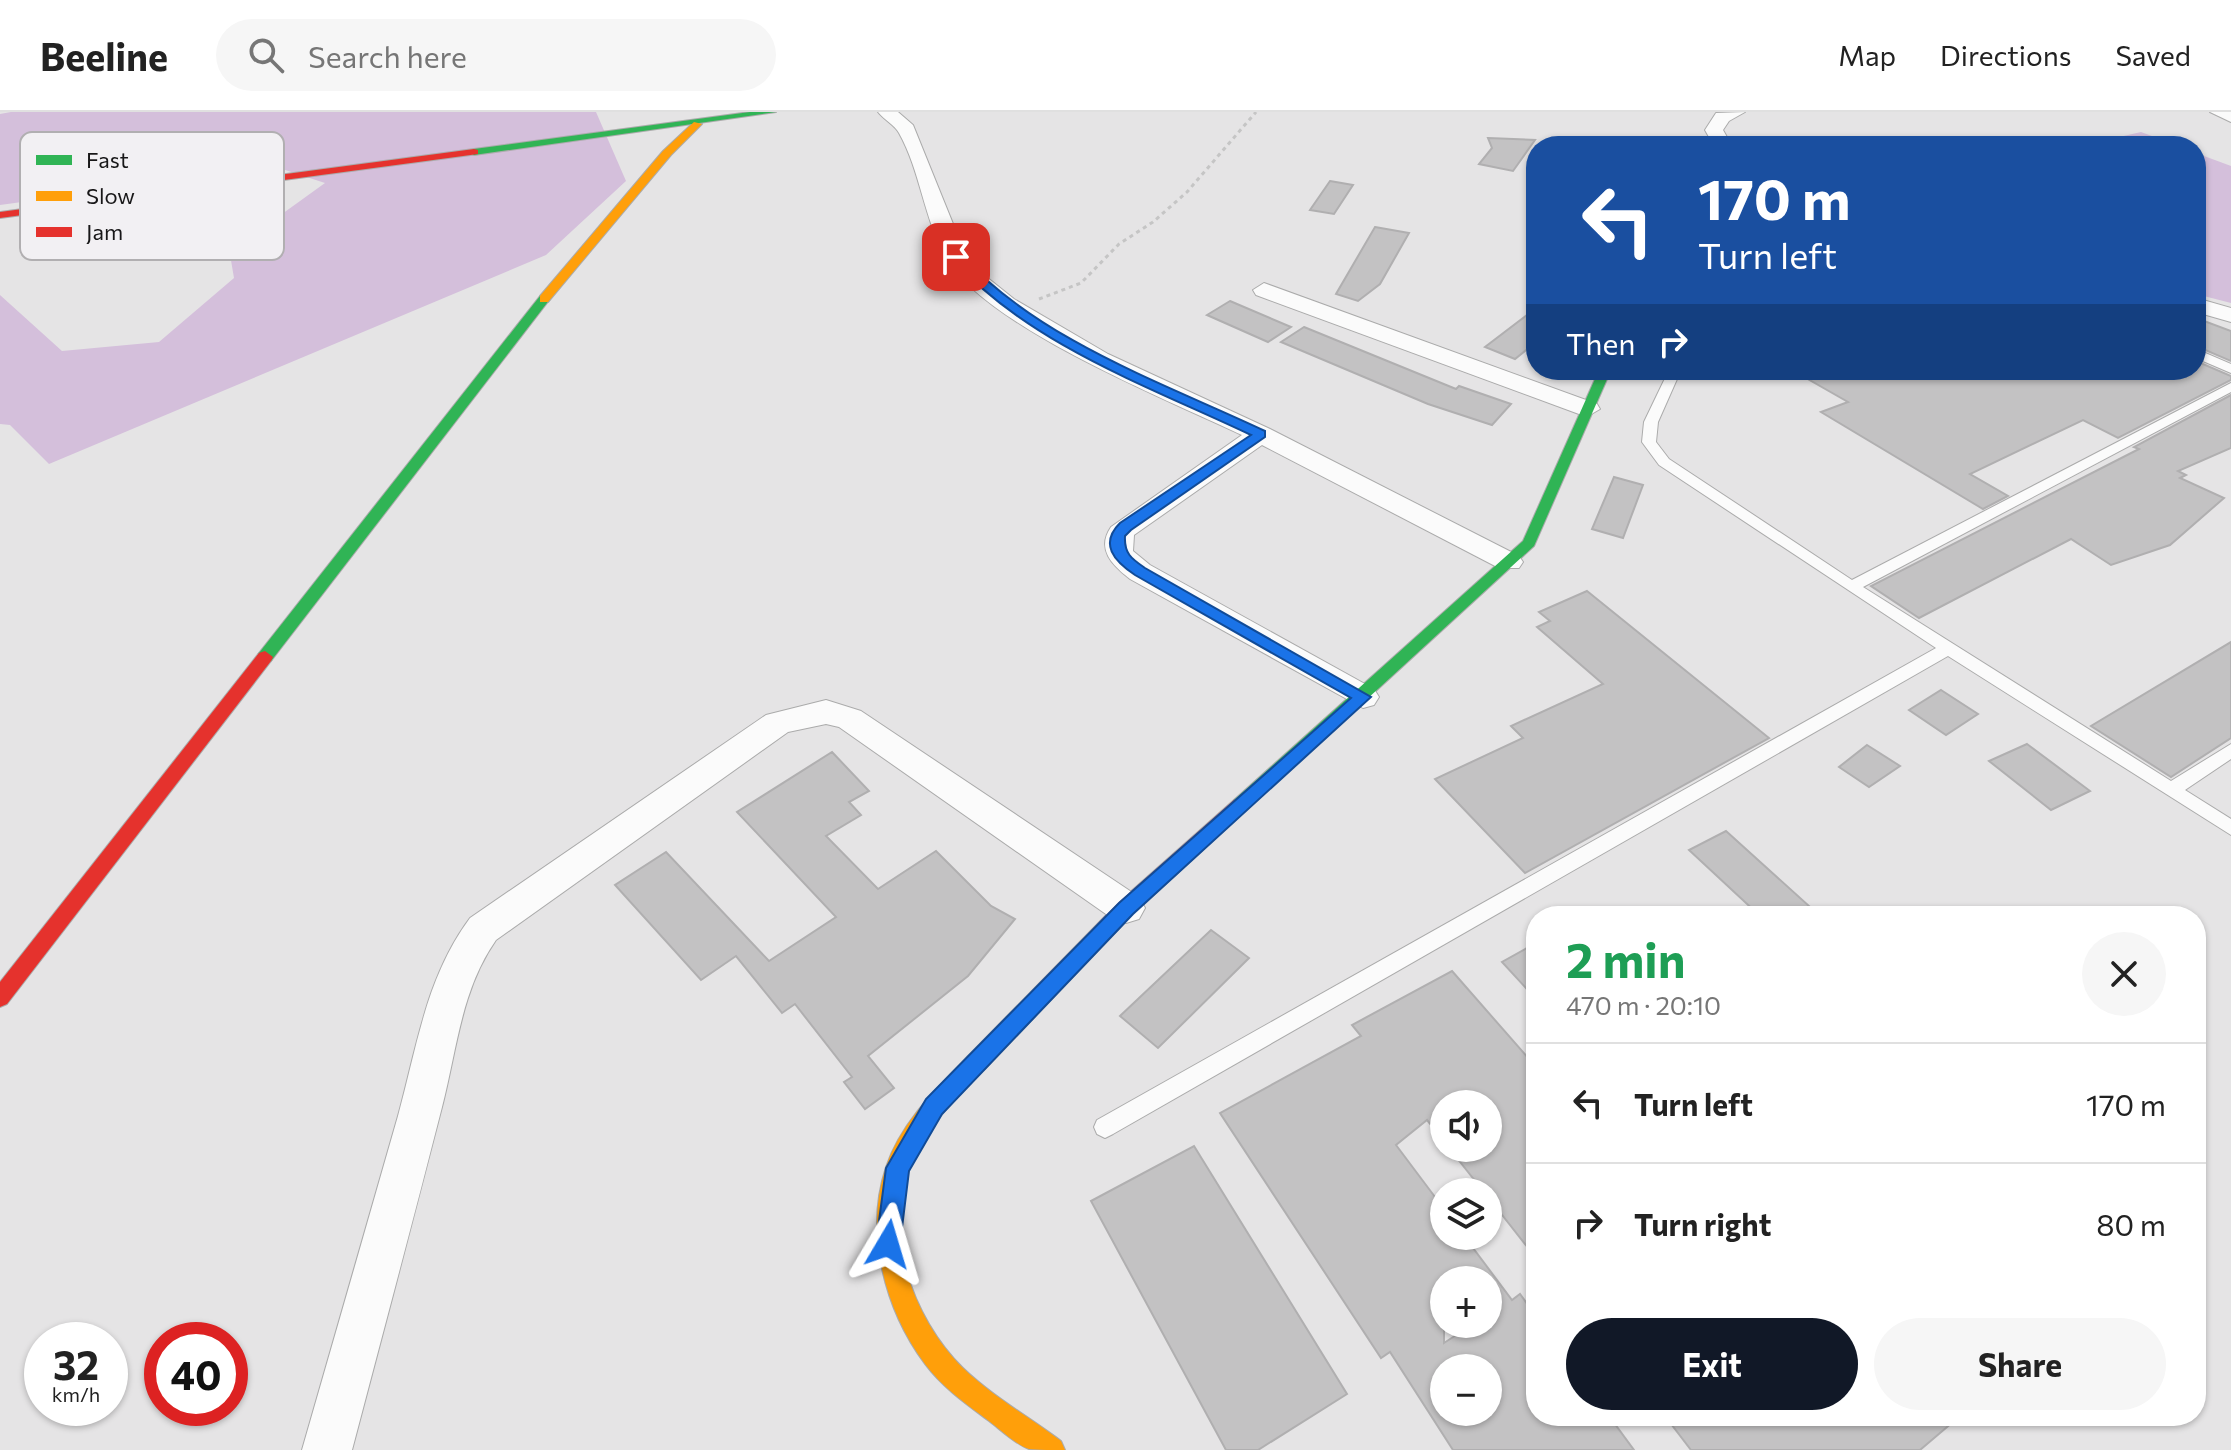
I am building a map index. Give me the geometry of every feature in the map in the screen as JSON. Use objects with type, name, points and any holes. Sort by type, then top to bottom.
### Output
[{"type":"street","points":[[284,178],[771,112]]},
{"type":"street","points":[[887,112],[907,129],[956,257],[971,276],[1006,304],[1065,341],[1261,434],[1509,562]]},
{"type":"street","points":[[1717,136],[1714,130],[1722,117],[1736,112]]},
{"type":"street","points":[[2219,112],[2231,117]]},
{"type":"street","points":[[0,998],[535,310],[656,166],[697,124]]},
{"type":"street","points":[[593,138],[642,144],[649,149],[656,166]]},
{"type":"street","points":[[0,215],[20,212]]},
{"type":"street","points":[[1264,290],[1588,409]]},
{"type":"street","points":[[2206,308],[2231,315]]},
{"type":"street","points":[[1052,1450],[953,1376],[909,1319],[888,1244],[897,1168],[934,1106],[1126,908],[1363,697],[1529,543],[1601,380]]},
{"type":"street","points":[[1261,434],[1126,526],[1117,535],[1116,547],[1123,560],[1140,572],[1363,697]]},
{"type":"street","points":[[327,1450],[429,1079],[451,980],[464,952],[483,929],[778,723],[826,712],[850,719],[1126,908]]},
{"type":"lane","points":[[2206,358],[2231,369]]},
{"type":"lane","points":[[1670,380],[1651,422],[1649,442],[1664,462],[1851,587],[2231,828]]},
{"type":"lane","points":[[1851,587],[2231,387]]},
{"type":"lane","points":[[1105,1127],[1949,648]]},
{"type":"lane","points":[[2171,790],[2231,750]]},
{"type":"path","points":[[1006,304],[1043,298],[1081,283],[1119,244],[1153,222],[1187,192],[1256,112]]},
{"type":"shaded area","points":[[596,112],[626,181],[546,255],[49,464],[10,425],[0,424],[0,295],[62,351],[159,342],[234,278],[231,260],[284,260],[284,213],[325,183],[284,170],[284,132],[20,132],[20,202],[0,205],[0,114]]},
{"type":"shaded area","points":[[2141,132],[2152,136],[2124,136]]},
{"type":"shaded area","points":[[2206,157],[2231,166],[2231,303],[2206,297]]},
{"type":"building","points":[[1488,138],[1526,140],[1526,153],[1513,171],[1479,164],[1492,148]]},
{"type":"building","points":[[1330,181],[1353,185],[1334,214],[1310,210]]},
{"type":"building","points":[[1375,227],[1409,233],[1380,284],[1358,301],[1336,294]]},
{"type":"building","points":[[1230,301],[1291,327],[1268,342],[1207,315]]},
{"type":"building","points":[[1526,316],[1526,350],[1515,359],[1485,347]]},
{"type":"building","points":[[2206,322],[2231,331],[2231,361],[2206,350]]},
{"type":"building","points":[[1304,327],[1456,389],[1459,386],[1511,404],[1492,425],[1428,404],[1281,342]]},
{"type":"building","points":[[2206,365],[2231,376],[2231,380],[2118,438],[2083,420],[1970,474],[2008,496],[1983,509],[1821,412],[1848,402],[1810,380],[2206,380]]},
{"type":"building","points":[[2231,395],[2231,448],[2178,471],[2186,475],[2180,478],[2224,498],[2170,545],[2111,565],[2071,539],[1919,618],[1871,586],[2139,449],[2134,447]]},
{"type":"building","points":[[1614,477],[1643,485],[1623,538],[1592,529]]},
{"type":"building","points":[[1587,591],[1769,738],[1525,873],[1435,779],[1523,738],[1511,726],[1603,684],[1537,627],[1550,621],[1539,612]]},
{"type":"building","points":[[2231,642],[2231,738],[2171,777],[2091,726]]},
{"type":"building","points":[[1941,690],[1978,714],[1946,735],[1909,710]]},
{"type":"building","points":[[2027,744],[2090,791],[2051,810],[1989,761]]},
{"type":"building","points":[[1867,745],[1900,766],[1869,787],[1839,767]]},
{"type":"building","points":[[832,752],[869,791],[849,802],[861,815],[826,836],[878,889],[936,851],[991,906],[1015,919],[968,976],[868,1056],[894,1088],[865,1109],[844,1082],[852,1077],[795,1004],[782,1013],[736,956],[701,980],[615,885],[666,852],[769,961],[836,917],[737,812]]},
{"type":"building","points":[[1726,831],[1809,906],[1749,906],[1689,850]]},
{"type":"building","points":[[1211,930],[1249,958],[1158,1048],[1120,1016]]},
{"type":"building","points":[[1526,949],[1526,988],[1502,962]]},
{"type":"building","points":[[1452,971],[1526,1056],[1526,1245],[1502,1215],[1502,1178],[1473,1178],[1460,1162],[1502,1162],[1502,1090],[1430,1090],[1430,1124],[1427,1120],[1396,1145],[1430,1190],[1430,1250],[1474,1250],[1486,1266],[1430,1266],[1430,1338],[1444,1338],[1444,1343],[1452,1338],[1502,1338],[1502,1287],[1512,1300],[1520,1294],[1526,1302],[1526,1426],[1616,1426],[1634,1450],[1453,1450],[1438,1426],[1502,1426],[1502,1354],[1430,1354],[1430,1414],[1390,1352],[1381,1358],[1220,1113],[1361,1036],[1352,1025]]},
{"type":"building","points":[[1194,1146],[1347,1394],[1258,1450],[1226,1450],[1091,1201]]},
{"type":"building","points":[[1673,1426],[1948,1426],[1920,1450],[1691,1450]]},
{"type":"traffic: fast","points":[[474,152],[771,112]]},
{"type":"traffic: fast","points":[[265,657],[544,299]]},
{"type":"traffic: fast","points":[[1240,805],[1529,543],[1601,380]]},
{"type":"traffic: slow","points":[[544,299],[667,153],[697,124]]},
{"type":"traffic: slow","points":[[977,1062],[931,1112],[902,1155],[891,1197],[891,1253],[906,1308],[935,1356],[977,1396],[1052,1450]]},
{"type":"traffic: jam","points":[[284,177],[474,152]]},
{"type":"traffic: jam","points":[[0,215],[20,212]]},
{"type":"traffic: jam","points":[[0,998],[265,657]]},
{"type":"traffic: jam","points":[[977,1062],[1126,908],[1240,805]]},
{"type":"route","points":[[888,1244],[897,1168],[934,1106],[1126,908],[1363,697],[1140,572],[1123,560],[1116,547],[1117,535],[1126,526],[1261,434],[1065,341],[987,290],[956,257]]}]
